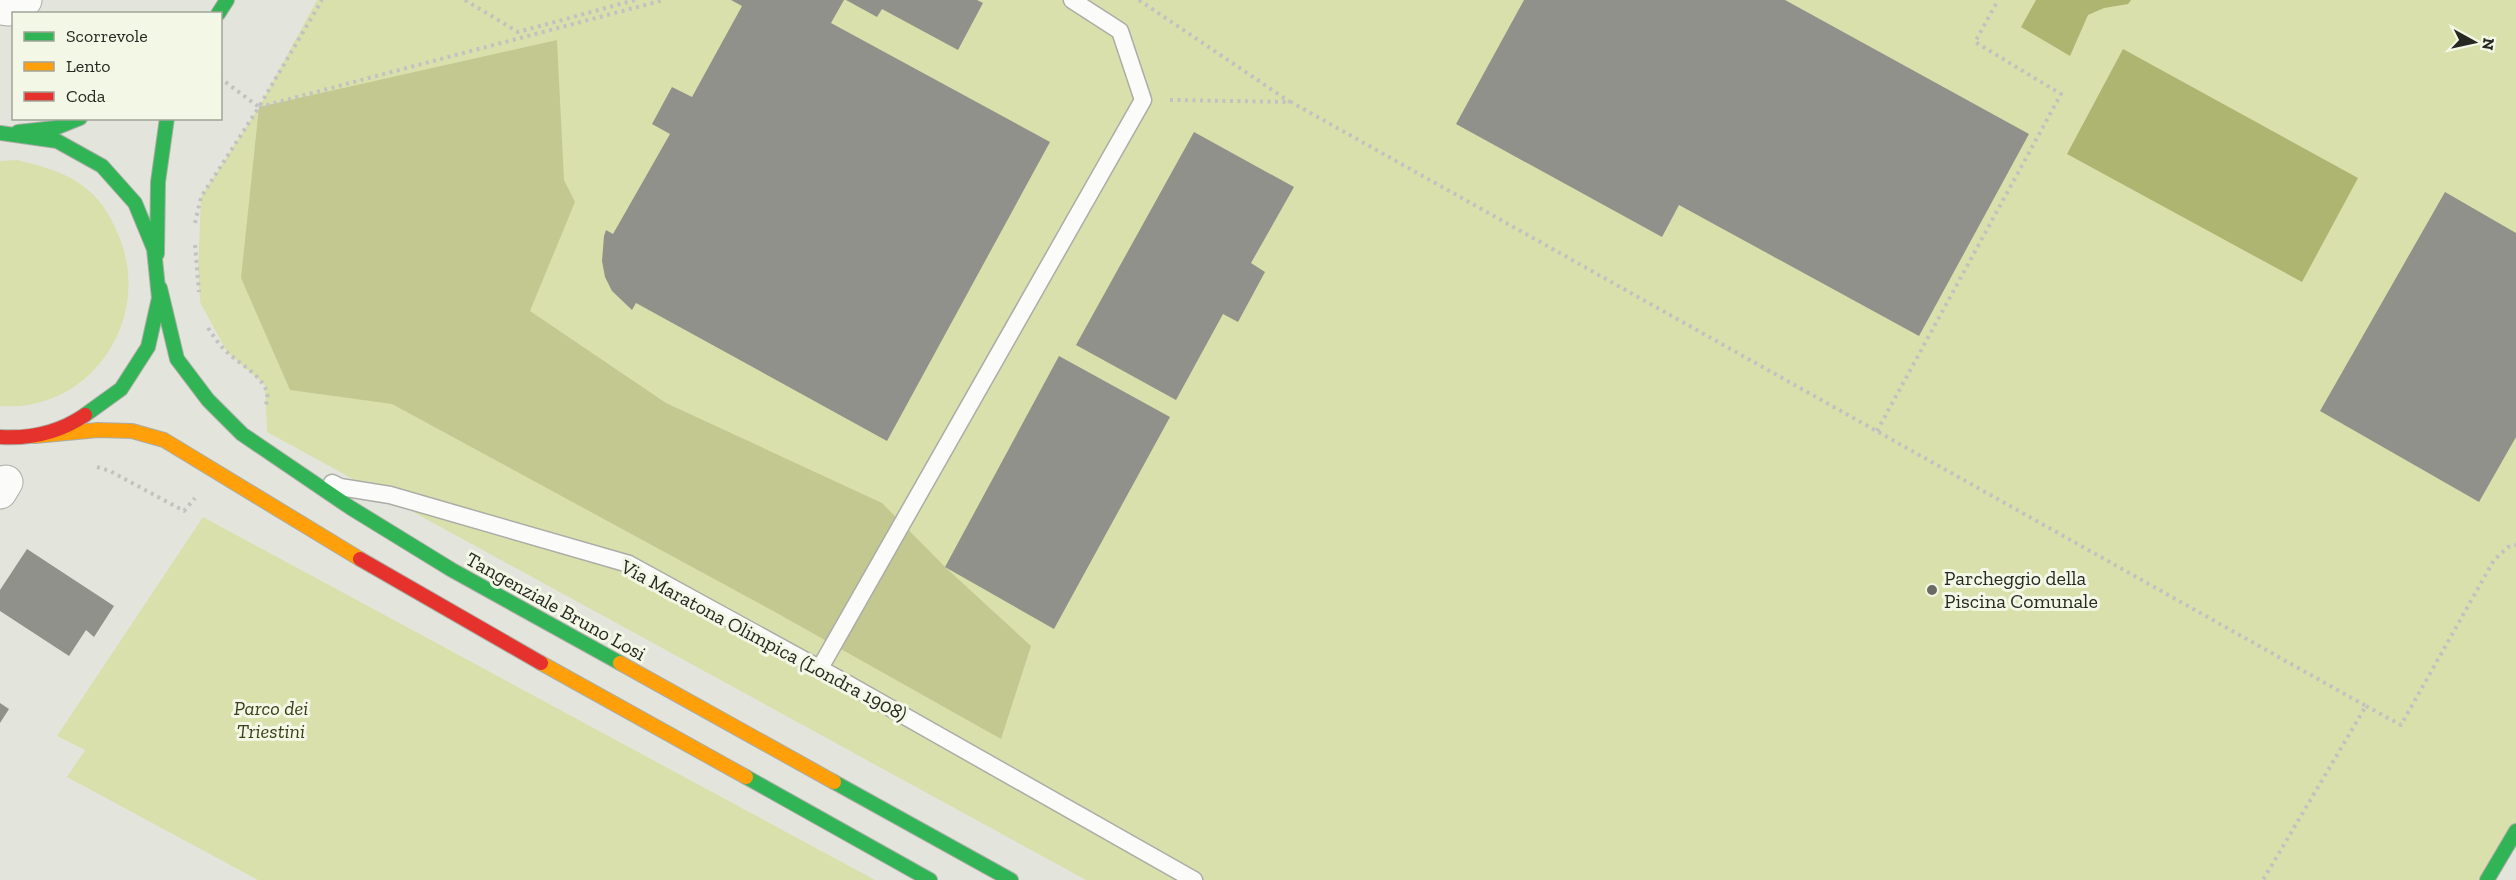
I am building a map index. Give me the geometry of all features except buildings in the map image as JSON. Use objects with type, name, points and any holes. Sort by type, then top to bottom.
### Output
[{"type":"main road","points":[[18,132],[55,128],[75,120]]},
{"type":"main road","points":[[157,255],[158,182],[167,120]]},
{"type":"main road","name":"Tangenziale Bruno Losi","points":[[0,133],[18,132],[65,143],[87,154],[111,172],[132,197],[146,219],[157,255],[160,288],[177,359],[208,400],[242,434],[351,508],[452,570],[1011,880]]},
{"type":"main road","name":"Tangenziale Bruno Losi","points":[[35,436],[61,429],[84,418],[111,398],[130,377],[150,341],[156,323],[160,288]]},
{"type":"main road","name":"Tangenziale Bruno Losi","points":[[2,438],[98,430],[132,431],[164,440],[411,590],[930,880]]},
{"type":"main road","points":[[2487,880],[2516,831]]},
{"type":"street","points":[[0,8],[9,9],[25,0]]},
{"type":"lane","points":[[820,669],[1143,100],[1120,31],[1072,0]]},
{"type":"lane","name":"Via Maratona Olimpica (Londra 1908)","points":[[273,454],[340,487],[390,495],[629,564],[1194,880]]},
{"type":"path","points":[[322,0],[259,107],[664,0]]},
{"type":"path","points":[[465,0],[518,32],[635,0]]},
{"type":"path","points":[[1139,0],[1291,102],[2401,725],[2494,560],[2508,547],[2516,545]]},
{"type":"path","points":[[1876,431],[1952,298],[2061,94],[1975,42],[1998,0]]},
{"type":"path","points":[[1143,100],[1291,102]]},
{"type":"path","points":[[2263,880],[2366,706]]},
{"type":"green space","points":[[317,0],[2516,0],[2516,822],[2481,880],[1086,880],[267,432],[265,385],[227,352],[200,302],[198,268],[201,197],[259,107]]},
{"type":"green space","points":[[17,160],[63,174],[88,190],[103,206],[120,239],[128,270],[127,300],[120,329],[106,356],[86,378],[61,394],[32,404],[0,406],[0,161]]},
{"type":"green space","name":"Parco dei Triestini","points":[[203,517],[875,880],[258,880],[67,777],[85,750],[57,736]]},
{"type":"shaded area","points":[[2036,0],[2131,0],[2128,4],[2104,8],[2088,15],[2070,56],[2021,27]]},
{"type":"shaded area","points":[[557,40],[564,180],[575,202],[530,311],[666,403],[882,503],[945,567],[1031,646],[1001,739],[775,612],[392,404],[290,390],[241,278],[259,107]]},
{"type":"shaded area","points":[[2123,49],[2358,178],[2302,282],[2067,154]]},
{"type":"traffic: fast","points":[[219,12],[227,0]]},
{"type":"traffic: fast","points":[[18,132],[55,128],[75,120]]},
{"type":"traffic: fast","points":[[157,254],[158,182],[167,120]]},
{"type":"traffic: fast","points":[[0,133],[57,141],[102,166],[135,203],[154,249],[159,298],[148,347],[121,389],[85,415]]},
{"type":"traffic: fast","points":[[160,288],[177,359],[208,400],[242,434],[351,508],[452,570],[620,663]]},
{"type":"traffic: fast","points":[[746,777],[930,880]]},
{"type":"traffic: fast","points":[[834,782],[1011,880]]},
{"type":"traffic: fast","points":[[2487,880],[2516,831]]},
{"type":"traffic: slow","points":[[35,436],[98,430],[132,431],[164,440],[360,559]]},
{"type":"traffic: slow","points":[[541,663],[746,777]]},
{"type":"traffic: slow","points":[[620,663],[834,782]]},
{"type":"traffic: jam","points":[[0,437],[22,437],[44,433],[65,426],[85,415]]},
{"type":"traffic: jam","points":[[360,559],[541,663]]},
{"type":"place","name":"Parcheggio della Piscina Comunale","points":[[1932,590]]}]
